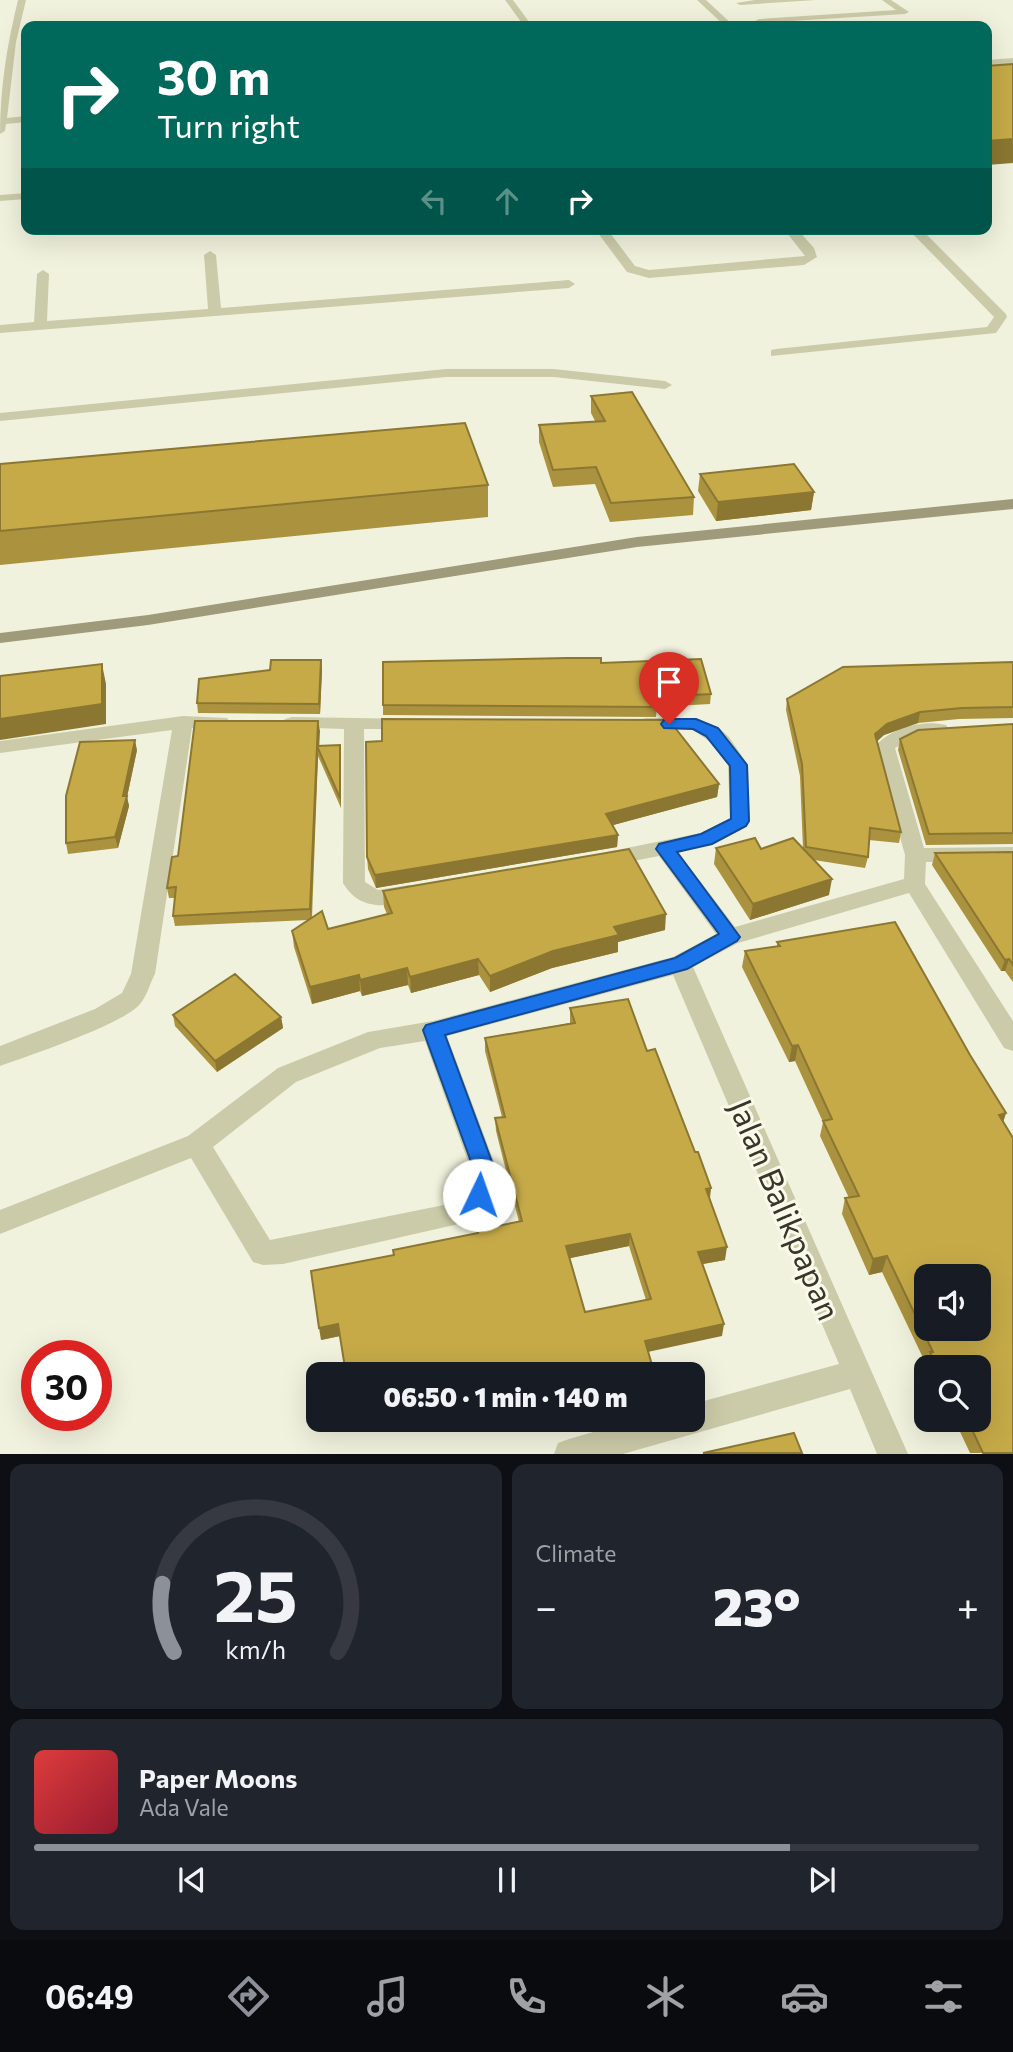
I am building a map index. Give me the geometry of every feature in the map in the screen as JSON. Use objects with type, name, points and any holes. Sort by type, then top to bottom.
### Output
[{"type":"main road","points":[[0,638],[148,620],[637,542],[1013,504]]},
{"type":"street","points":[[1,127],[10,107],[12,41],[22,0]]},
{"type":"street","points":[[509,0],[524,21]]},
{"type":"street","points":[[701,0],[724,21]]},
{"type":"street","points":[[738,2],[812,0]]},
{"type":"street","points":[[789,21],[905,12],[886,0]]},
{"type":"street","points":[[738,2],[761,21]]},
{"type":"street","points":[[0,42],[12,41]]},
{"type":"street","points":[[992,63],[1013,61]]},
{"type":"street","points":[[1,127],[21,121]]},
{"type":"street","points":[[0,198],[21,197]]},
{"type":"street","points":[[606,235],[631,269],[649,274],[804,261],[811,257],[810,251],[795,235]]},
{"type":"street","points":[[776,353],[991,330],[1007,316],[920,235]]},
{"type":"street","points":[[210,255],[215,312]]},
{"type":"street","points":[[40,326],[43,274]]},
{"type":"street","points":[[0,329],[569,284]]},
{"type":"street","points":[[0,416],[446,373],[555,373],[665,385]]},
{"type":"street","points":[[0,1056],[103,1016],[131,999],[143,974],[183,722]]},
{"type":"street","points":[[0,747],[183,722],[236,722]]},
{"type":"street","points":[[275,723],[422,723]]},
{"type":"street","points":[[354,723],[354,883],[360,894],[371,899],[424,890]]},
{"type":"street","points":[[585,862],[665,849],[706,839],[740,821],[738,765],[722,741],[712,732],[696,724],[627,724]]},
{"type":"street","points":[[958,728],[914,732],[890,742],[885,747],[916,855],[914,884],[1013,1041]]},
{"type":"street","points":[[665,849],[730,937]]},
{"type":"street","points":[[916,855],[1013,854]]},
{"type":"street","points":[[0,1222],[197,1144],[287,1075],[377,1038],[433,1030],[680,964],[730,937],[914,884]]},
{"type":"street","name":"Jalan Balikpapan","points":[[680,964],[893,1454]]},
{"type":"street","points":[[197,1144],[263,1253],[283,1252],[467,1212],[479,1195],[484,1170],[433,1030]]},
{"type":"street","points":[[705,1415],[857,1373]]},
{"type":"street","points":[[569,1454],[646,1432]]},
{"type":"building","points":[[1013,64],[1013,139],[992,141],[992,66]]},
{"type":"building","points":[[632,392],[694,497],[611,503],[596,467],[553,470],[539,425],[605,421],[591,396]]},
{"type":"building","points":[[465,423],[488,485],[0,531],[0,464]]},
{"type":"building","points":[[794,464],[814,492],[718,502],[700,474]]},
{"type":"building","points":[[601,658],[601,663],[701,659],[711,694],[650,697],[657,707],[383,705],[383,662]]},
{"type":"building","points":[[271,660],[321,660],[319,704],[197,703],[199,679],[270,670]]},
{"type":"building","points":[[1013,662],[1013,707],[920,712],[887,724],[875,734],[901,832],[870,828],[868,857],[806,847],[802,764],[787,699],[843,667]]},
{"type":"building","points":[[102,664],[102,704],[0,719],[0,676]]},
{"type":"building","points":[[382,719],[669,720],[719,784],[606,814],[618,835],[375,875],[367,857],[366,742],[382,741]]},
{"type":"building","points":[[195,721],[318,721],[310,909],[173,916],[176,887],[167,888],[172,857],[178,856]]},
{"type":"building","points":[[1013,724],[1013,833],[929,834],[900,739],[918,730]]},
{"type":"building","points":[[135,740],[123,796],[127,796],[115,837],[66,843],[66,796],[80,742]]},
{"type":"building","points":[[340,745],[340,798],[317,746]]},
{"type":"building","points":[[755,838],[761,849],[793,838],[832,879],[753,904],[716,848]]},
{"type":"building","points":[[629,849],[666,914],[614,927],[619,935],[553,951],[490,976],[478,959],[410,977],[407,968],[360,980],[359,975],[310,987],[292,931],[322,911],[328,929],[392,913],[383,891]]},
{"type":"building","points":[[1013,852],[1013,965],[1009,959],[1005,960],[935,853]]},
{"type":"building","points":[[895,922],[1006,1113],[999,1115],[1013,1138],[1013,1453],[983,1453],[973,1432],[991,1432],[991,1355],[931,1355],[930,1352],[933,1352],[928,1341],[991,1341],[991,1264],[914,1264],[914,1312],[887,1256],[873,1259],[845,1198],[859,1196],[823,1121],[832,1119],[798,1045],[792,1046],[745,951],[780,946],[777,942]]},
{"type":"building","points":[[235,974],[281,1017],[215,1061],[173,1015]]},
{"type":"building","points":[[628,999],[647,1051],[655,1049],[695,1152],[698,1152],[711,1188],[706,1189],[727,1247],[698,1252],[724,1324],[645,1341],[651,1362],[344,1362],[338,1324],[319,1328],[311,1271],[394,1255],[393,1250],[522,1221],[495,1118],[505,1117],[485,1038],[575,1023],[570,1008]],"holes":[[[630,1234],[651,1299],[585,1312],[566,1246]]]},
{"type":"building","points":[[794,1433],[802,1453],[703,1453]]},
{"type":"route","points":[[479,1195],[484,1170],[433,1030],[680,964],[730,937],[665,849],[706,839],[740,821],[738,765],[722,741],[712,732],[696,724],[669,724]]}]
